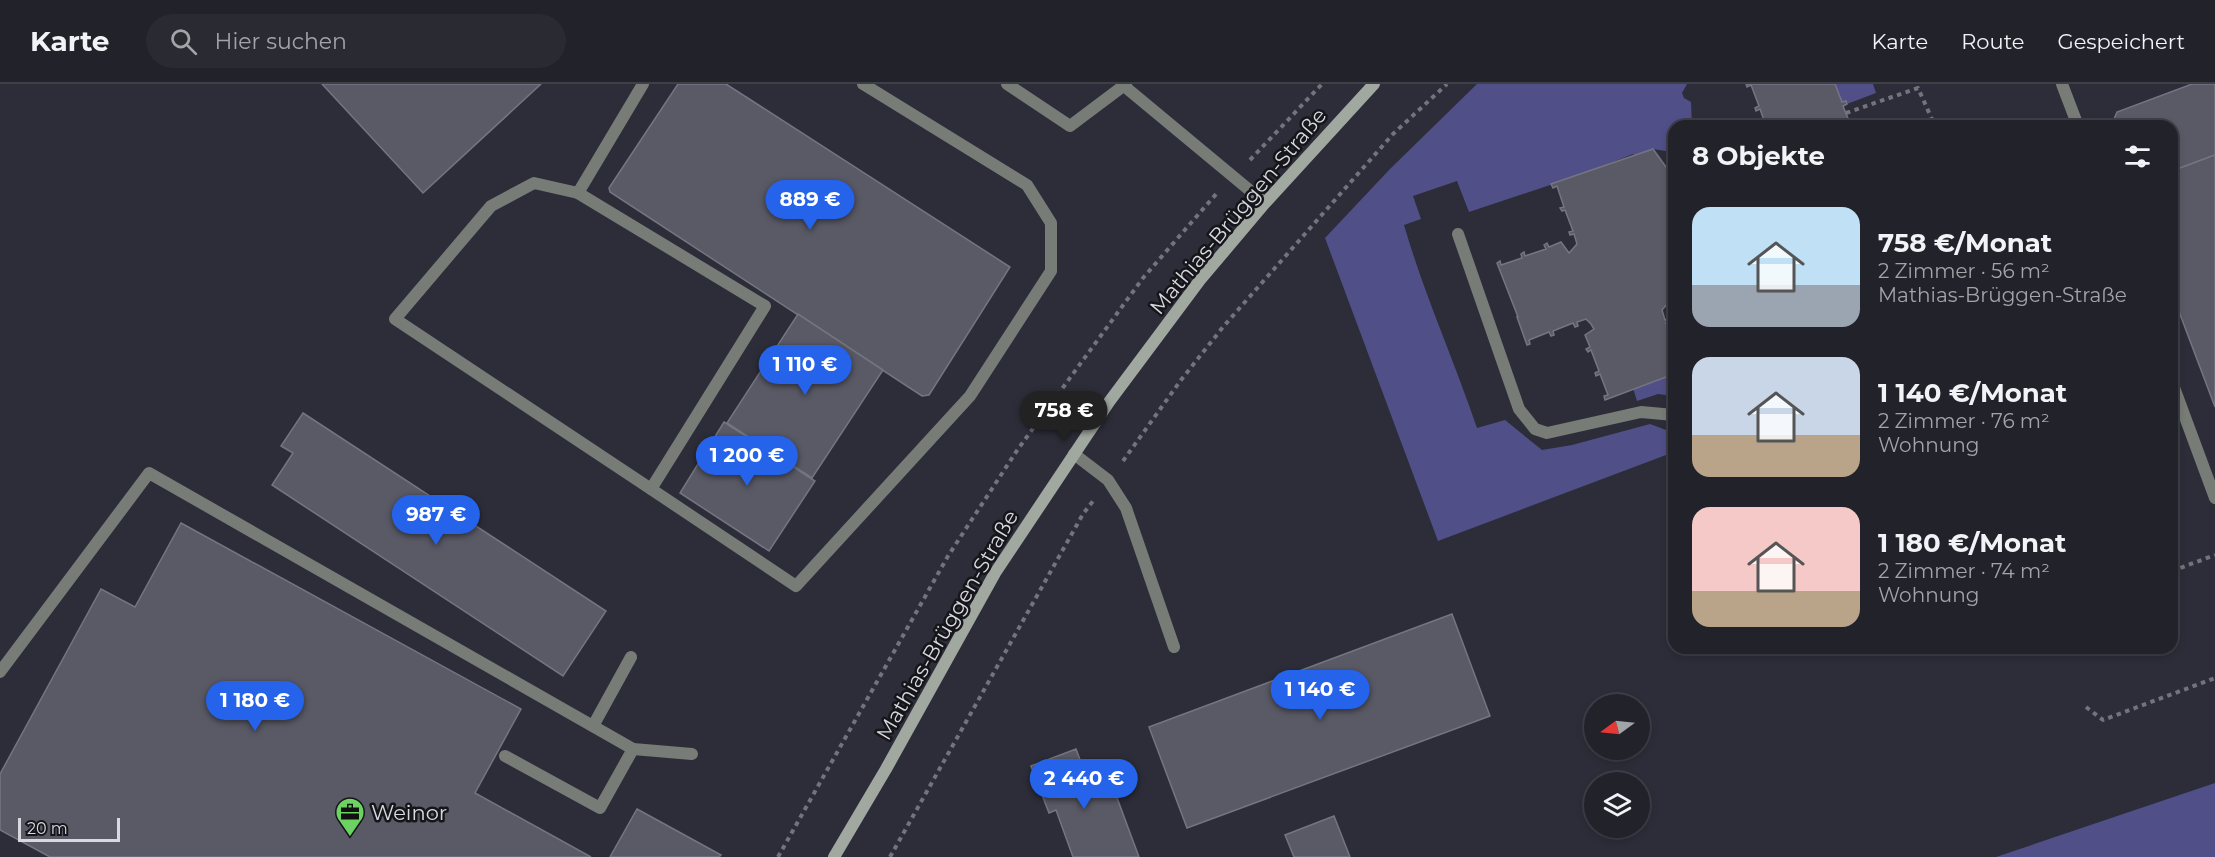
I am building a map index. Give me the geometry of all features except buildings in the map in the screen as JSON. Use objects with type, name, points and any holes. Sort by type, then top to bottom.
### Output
[{"type":"street","name":"Mathias-Brüggen-Straße","points":[[834,857],[886,769],[995,573],[1109,402],[1200,280],[1265,203],[1374,84]]},
{"type":"lane","points":[[578,193],[643,84]]},
{"type":"lane","points":[[651,489],[765,306],[578,193],[534,183],[491,206],[395,319],[796,586],[970,396],[1051,271],[1051,223],[1027,185],[862,84]]},
{"type":"lane","points":[[1007,84],[1070,126],[1125,85],[1265,203]]},
{"type":"lane","points":[[2062,84],[2076,120]]},
{"type":"lane","points":[[1458,234],[1519,409],[1535,429],[1547,433],[1641,412],[1668,414]]},
{"type":"lane","points":[[2178,398],[2215,498]]},
{"type":"lane","points":[[1074,454],[1108,480],[1126,508],[1174,647]]},
{"type":"lane","points":[[0,672],[149,472],[633,749],[693,754]]},
{"type":"lane","points":[[593,726],[631,657]]},
{"type":"lane","points":[[506,756],[600,808],[633,749]]},
{"type":"path","points":[[778,857],[948,556],[1018,449],[1143,278],[1220,189],[1322,84]]},
{"type":"path","points":[[890,857],[1083,514],[1181,380],[1223,327],[1393,134],[1448,84]]},
{"type":"path","points":[[1846,113],[1918,88],[1932,120]]},
{"type":"path","points":[[2178,569],[2215,555]]},
{"type":"path","points":[[2086,707],[2103,720],[2215,678]]},
{"type":"shaded area","points":[[1477,84],[1687,84],[1682,93],[1684,98],[1691,102],[1692,120],[1668,120],[1668,151],[1653,149],[1633,154],[1580,175],[1469,212],[1457,181],[1413,196],[1421,219],[1404,225],[1477,428],[1505,420],[1542,450],[1572,445],[1650,424],[1668,431],[1668,454],[1438,541],[1325,238],[1390,169]]},
{"type":"shaded area","points":[[1835,84],[1873,84],[1876,93],[1847,104],[1846,101],[1842,102]]},
{"type":"shaded area","points":[[1668,376],[1668,395],[1658,394],[1637,401],[1633,388]]},
{"type":"shaded area","points":[[2215,783],[2215,857],[1996,857]]},
{"type":"place","name":"Weinor","points":[[350,838]]}]
